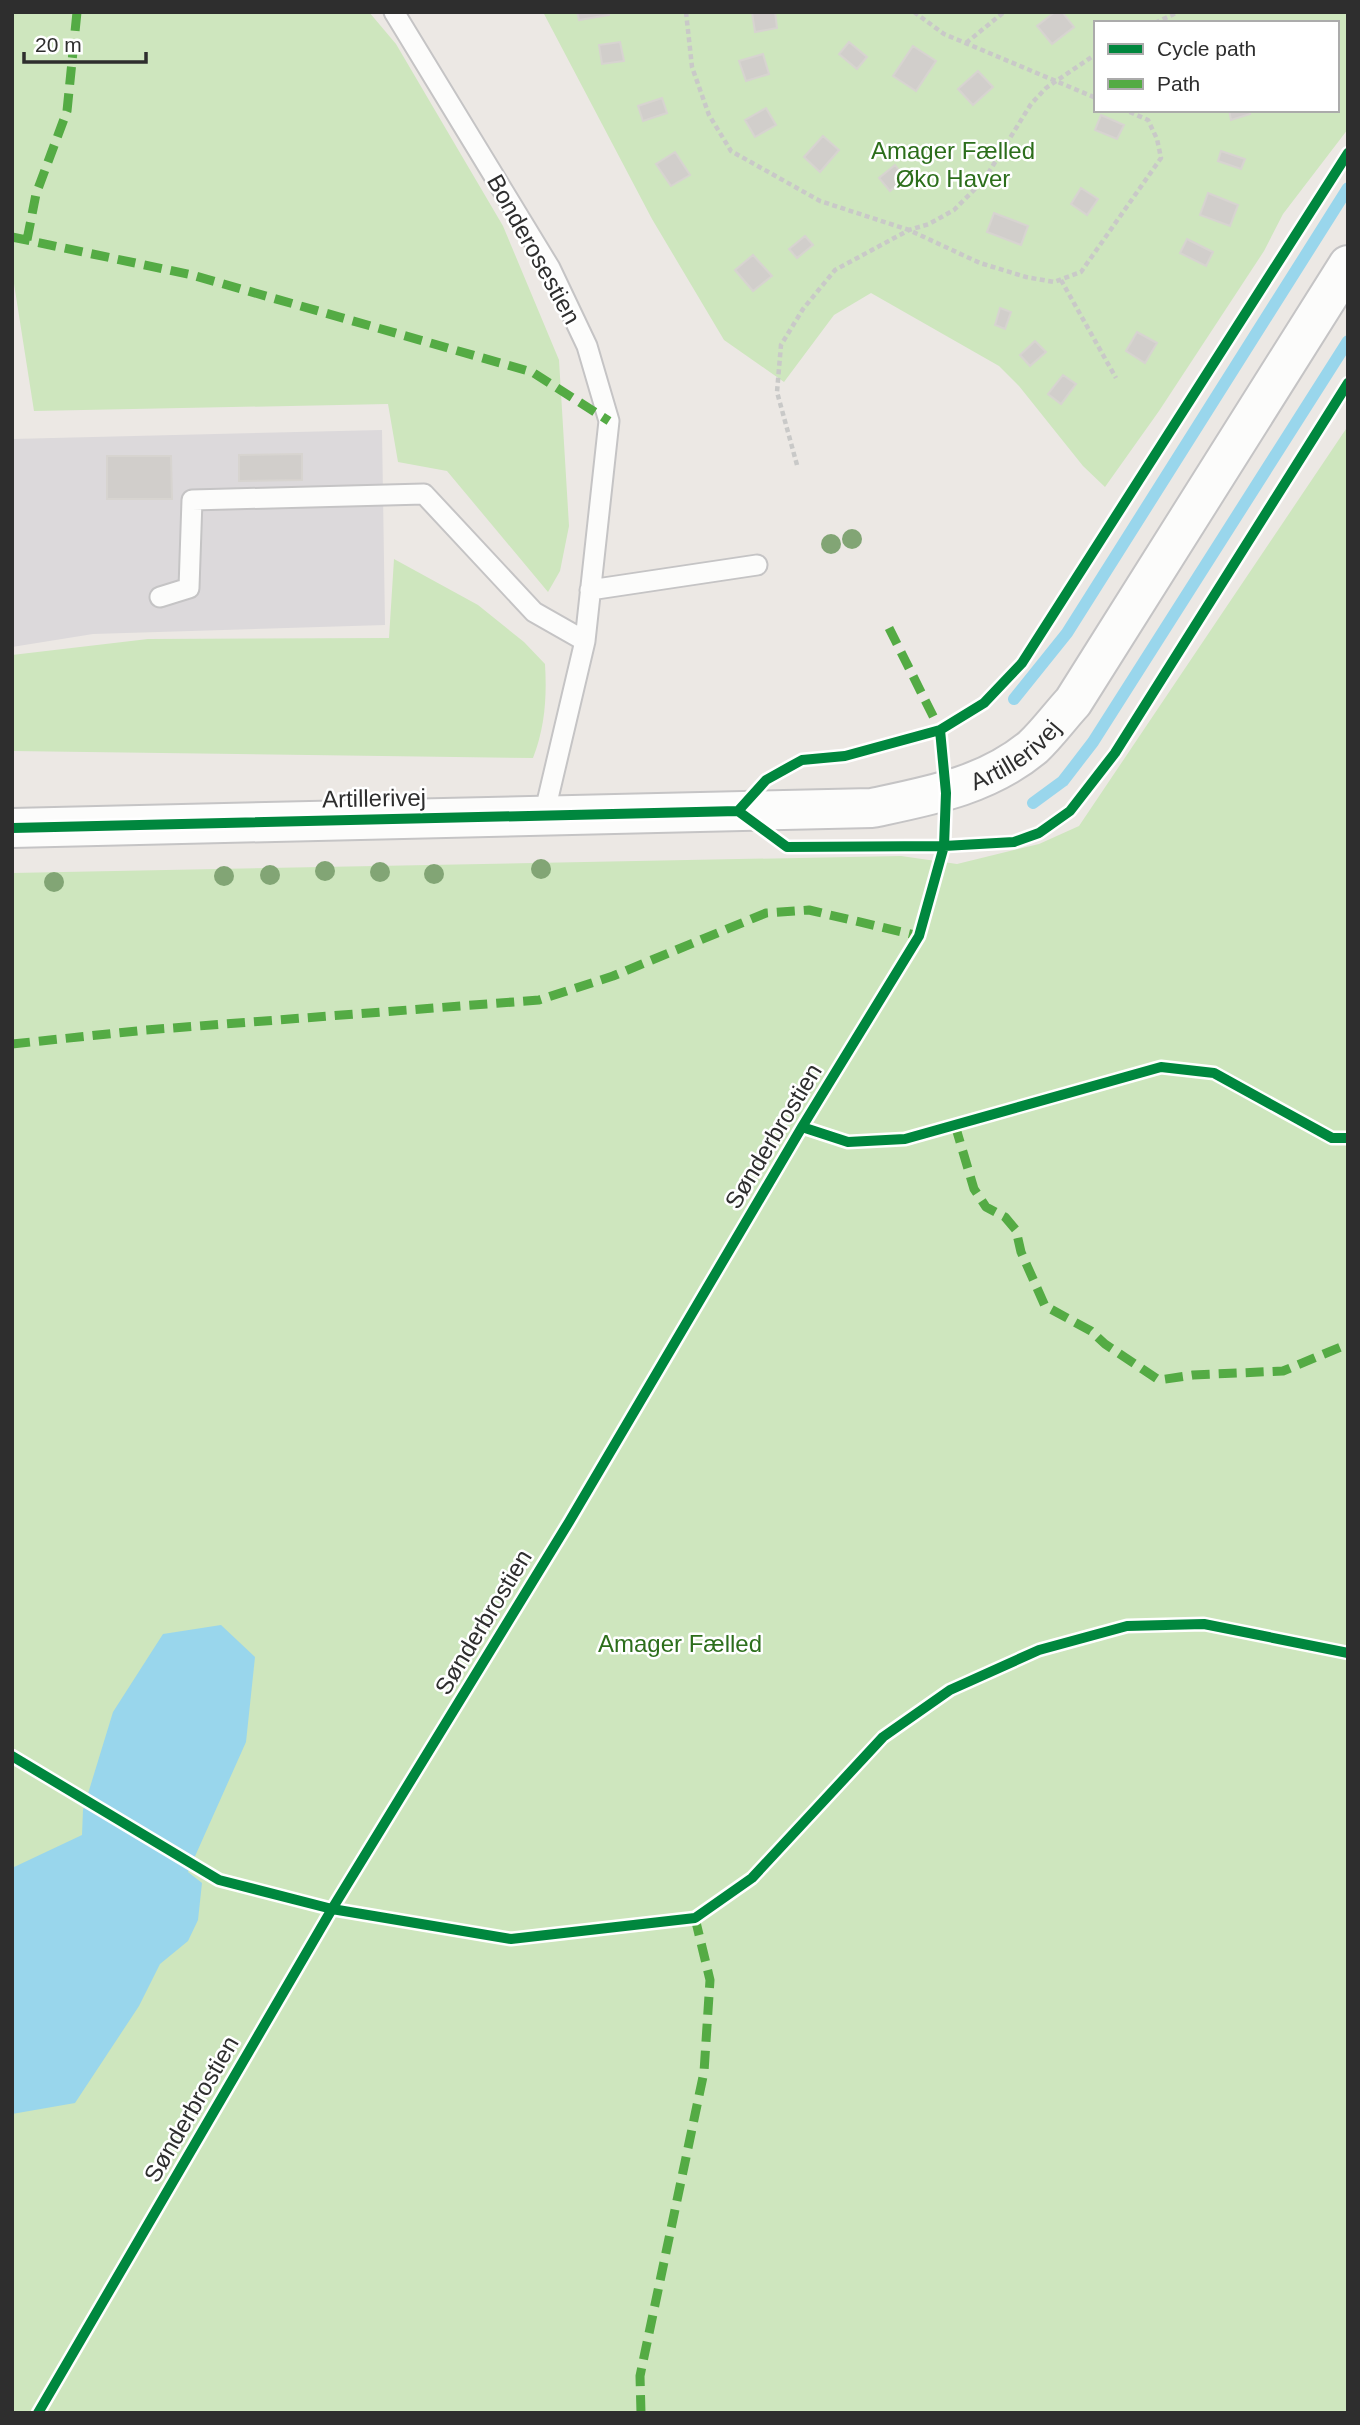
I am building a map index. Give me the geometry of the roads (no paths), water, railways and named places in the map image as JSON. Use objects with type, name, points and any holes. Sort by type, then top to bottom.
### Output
[{"type":"street","name":"Artillerivej","points":[[12,828],[872,808],[946,793],[991,774],[1033,746],[1073,702],[1348,265]]},
{"type":"lane","name":"Bonderosestien","points":[[394,12],[551,268],[587,346],[609,421],[585,641],[544,815]]},
{"type":"lane","points":[[160,597],[189,588],[192,500],[424,494],[534,612],[585,641]]},
{"type":"lane","points":[[590,590],[757,565]]},
{"type":"water","points":[[221,1625],[255,1657],[246,1742],[188,1872],[202,1883],[198,1920],[188,1941],[160,1964],[139,2006],[75,2103],[12,2114],[12,1868],[82,1835],[83,1810],[113,1712],[163,1634]]},
{"type":"waterway","points":[[1014,699],[1067,633],[1348,188]]},
{"type":"waterway","points":[[1033,803],[1063,781],[1093,742],[1348,341]]},
{"type":"park label","name":"Amager Fælled Øko Haver","points":[[953,164]]},
{"type":"park label","name":"Amager Fælled","points":[[680,1643]]}]
